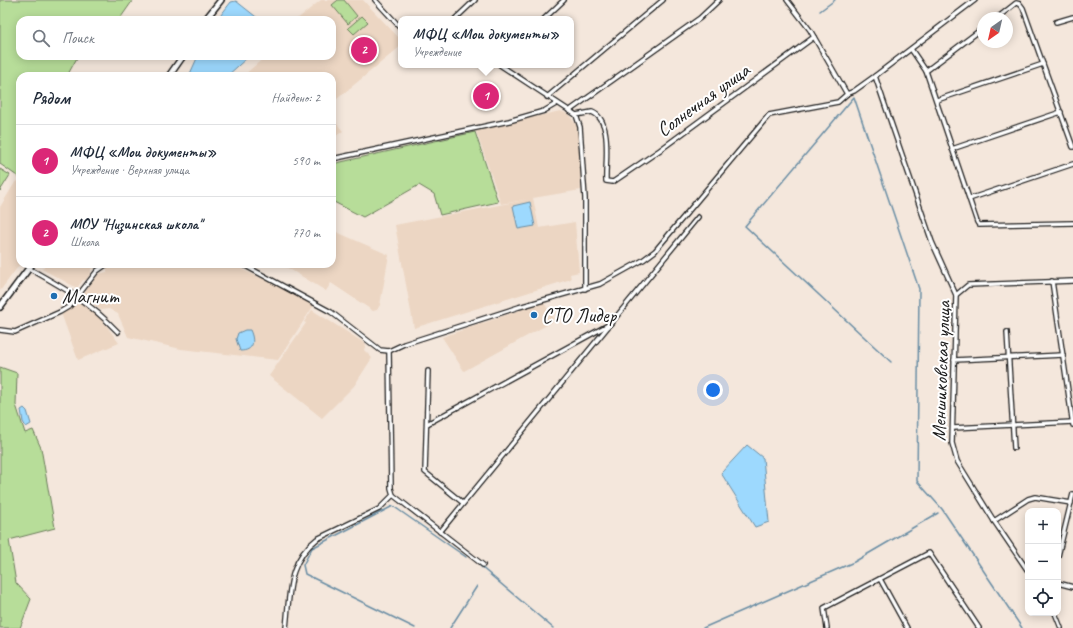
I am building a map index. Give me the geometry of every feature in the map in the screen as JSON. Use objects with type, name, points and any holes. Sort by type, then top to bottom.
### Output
[{"type":"street","points":[[208,16],[221,0]]},
{"type":"street","points":[[375,0],[398,25]]},
{"type":"street","points":[[458,16],[475,0]]},
{"type":"street","points":[[547,16],[564,0]]},
{"type":"street","points":[[547,97],[664,0]]},
{"type":"street","points":[[570,111],[700,18],[719,0]]},
{"type":"street","points":[[787,0],[814,37],[847,94]]},
{"type":"street","points":[[249,268],[331,312],[380,350],[389,351],[404,344],[512,309],[600,284],[643,260],[655,251],[769,115],[838,102],[847,94],[854,91],[875,76],[975,0]]},
{"type":"street","points":[[1005,12],[1016,3],[1020,4],[1023,8],[1073,146]]},
{"type":"street","points":[[1056,22],[1073,17]]},
{"type":"street","points":[[926,71],[977,33]]},
{"type":"street","name":"Солнечная улица","points":[[576,115],[592,112],[602,123],[607,139],[606,181],[617,181],[814,37]]},
{"type":"street","points":[[911,49],[926,71],[937,100],[968,199],[979,225],[1073,223]]},
{"type":"street","points":[[172,72],[180,60]]},
{"type":"street","points":[[937,100],[1043,64]]},
{"type":"street","points":[[504,68],[556,104],[576,115],[580,127],[585,198],[585,289]]},
{"type":"street","points":[[875,76],[932,242],[956,295]]},
{"type":"street","points":[[336,158],[509,121],[544,111],[556,104]]},
{"type":"street","points":[[952,149],[1061,112]]},
{"type":"street","points":[[968,199],[1073,164]]},
{"type":"street","points":[[440,532],[698,217]]},
{"type":"street","points":[[0,307],[29,268]]},
{"type":"street","points":[[34,268],[79,297],[98,312],[118,332]]},
{"type":"street","points":[[0,330],[15,332],[38,323],[70,306],[79,297],[97,271],[101,268]]},
{"type":"street","points":[[1052,281],[1073,425]]},
{"type":"street","name":"Меншиковская улица","points":[[1025,567],[994,521],[957,461],[952,443],[956,295],[968,285],[1073,281]]},
{"type":"street","points":[[427,424],[613,322]]},
{"type":"street","points":[[1007,332],[1014,448]]},
{"type":"street","points":[[389,351],[391,488],[393,494],[483,565]]},
{"type":"street","points":[[954,360],[1063,355]]},
{"type":"street","points":[[428,371],[425,472],[464,503]]},
{"type":"street","points":[[953,428],[1072,422]]},
{"type":"street","points":[[286,628],[292,576],[298,559],[309,545],[317,539],[379,509],[393,494]]},
{"type":"street","points":[[1061,544],[1073,494]]},
{"type":"street","points":[[994,521],[1035,497],[1071,503]]},
{"type":"street","points":[[827,628],[824,608],[929,553],[979,628]]},
{"type":"street","points":[[880,579],[907,628]]},
{"type":"street","points":[[1061,584],[1073,587]]},
{"type":"street","points":[[1056,616],[1061,628]]},
{"type":"shaded area","points":[[321,0],[363,0],[398,37],[398,48],[336,100],[336,72],[248,72],[261,60],[336,60],[336,16],[301,16]]},
{"type":"shaded area","points":[[560,111],[568,114],[578,127],[581,190],[533,198],[539,228],[575,222],[579,272],[570,274],[571,279],[414,328],[395,225],[530,199],[501,204],[476,131]]},
{"type":"shaded area","points":[[336,123],[343,131],[336,136]]},
{"type":"shaded area","points":[[16,181],[17,268],[0,291],[0,207]]},
{"type":"shaded area","points":[[336,232],[389,255],[380,305],[377,310],[373,311],[331,283],[326,291],[288,268],[336,268]]},
{"type":"shaded area","points":[[93,268],[91,269],[91,273],[86,280],[83,280],[77,288],[42,269]]},
{"type":"shaded area","points":[[107,268],[241,268],[314,305],[278,360],[181,349],[128,337],[118,314],[109,309],[101,310],[82,296],[98,274],[107,272]]},
{"type":"shaded area","points":[[80,300],[98,314],[119,343],[78,360],[61,313]]},
{"type":"shaded area","points":[[544,302],[554,321],[464,371],[442,337]]},
{"type":"shaded area","points":[[312,310],[366,344],[364,350],[372,358],[354,386],[322,418],[269,376],[306,323],[304,322]]},
{"type":"green space","points":[[0,0],[133,0],[122,16],[16,16],[16,60],[76,60],[69,72],[16,72],[16,175],[0,164]]},
{"type":"green space","points":[[338,0],[344,0],[357,16],[348,24],[332,5]]},
{"type":"green space","points":[[362,16],[368,22],[354,34],[348,28]]},
{"type":"green space","points":[[475,132],[498,202],[440,215],[434,194],[419,185],[363,217],[336,203],[336,163]]},
{"type":"green space","points":[[0,169],[10,175],[0,191]]},
{"type":"green space","points":[[0,367],[17,373],[16,405],[25,433],[33,430],[41,448],[55,528],[9,540],[16,583],[31,599],[20,628],[0,628]]},
{"type":"water","points":[[236,1],[255,16],[220,16],[231,2]]},
{"type":"water","points":[[196,60],[245,60],[231,72],[191,72]]},
{"type":"water","points":[[530,202],[535,226],[518,229],[513,206]]},
{"type":"water","points":[[245,330],[250,330],[253,341],[251,347],[245,351],[240,351],[236,339],[238,333]]},
{"type":"water","points":[[24,408],[27,411],[31,424],[26,427],[23,422],[21,410]]},
{"type":"water","points":[[747,445],[763,458],[769,522],[755,527],[721,473]]},
{"type":"waterway","points":[[820,11],[835,0]]},
{"type":"waterway","points":[[891,362],[745,226],[854,97],[919,289],[917,481],[942,509],[1022,628]]},
{"type":"waterway","points":[[415,628],[305,574],[303,565],[312,548],[393,506],[466,557]]},
{"type":"waterway","points":[[703,628],[854,562],[938,513]]},
{"type":"waterway","points":[[480,566],[553,628]]},
{"type":"waterway","points":[[450,628],[477,586]]},
{"type":"place","name":"МОУ \"Низинская школа\"","points":[[364,50]]},
{"type":"place","name":"МФЦ «Мои документы»","points":[[486,96]]},
{"type":"place","name":"Магнит","points":[[54,296]]},
{"type":"place","name":"СТО Лидер","points":[[534,315]]}]
